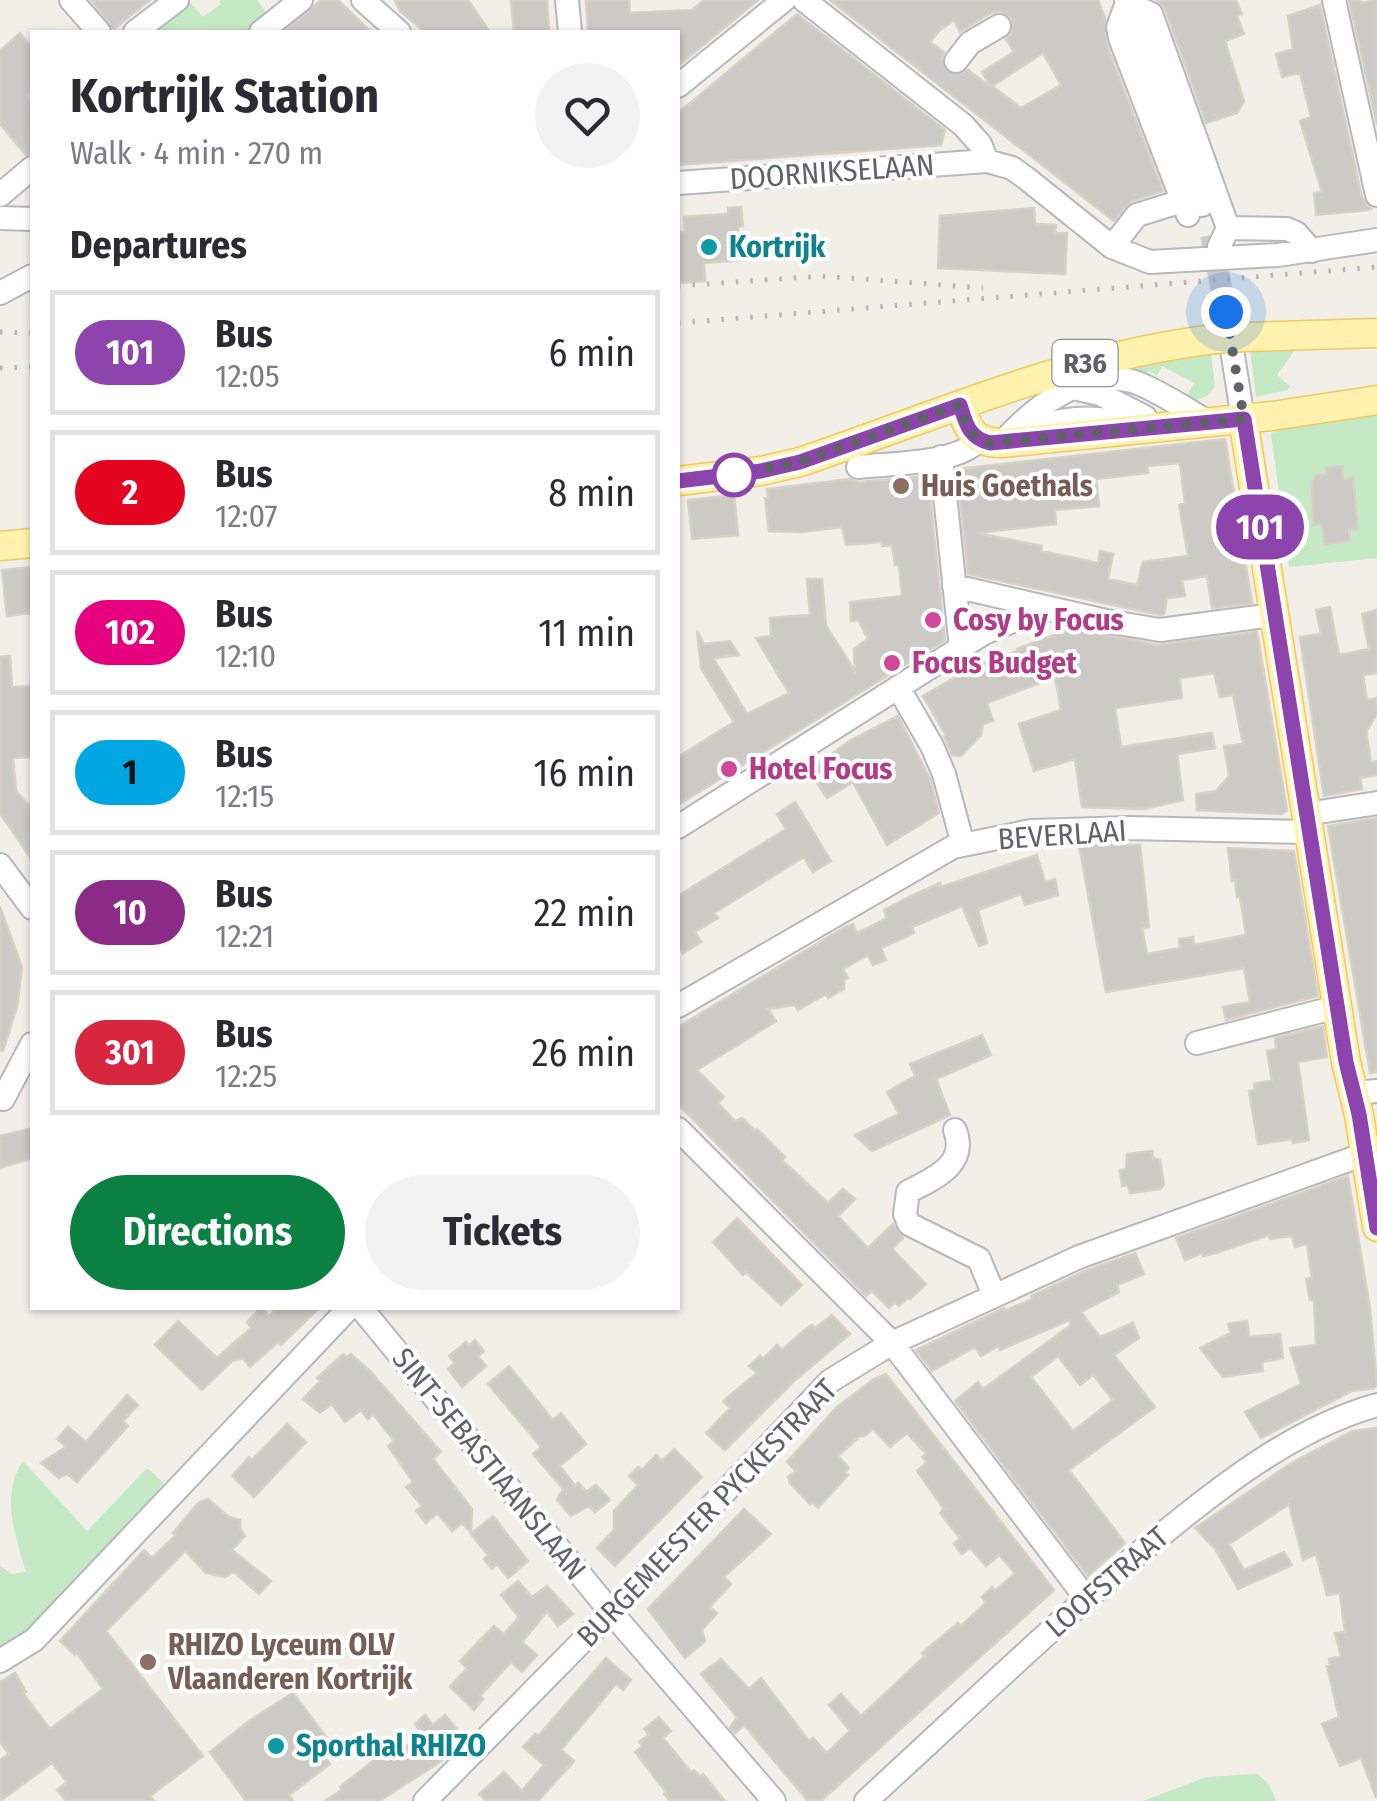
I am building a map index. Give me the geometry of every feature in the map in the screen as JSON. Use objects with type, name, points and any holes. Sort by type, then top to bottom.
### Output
[{"type":"main road","name":"R36","points":[[680,482],[800,462],[1110,356],[1229,338],[1377,334]]},
{"type":"main road","points":[[960,405],[968,428],[990,442],[1244,419],[1377,400]]},
{"type":"main road","points":[[1244,419],[1337,1006],[1365,1092],[1365,1154],[1377,1227]]},
{"type":"main road","points":[[0,546],[30,543]]},
{"type":"street","points":[[70,0],[96,30]]},
{"type":"street","points":[[138,30],[177,0]]},
{"type":"street","points":[[264,30],[301,0]]},
{"type":"street","points":[[364,0],[396,30]]},
{"type":"street","points":[[568,0],[570,30]]},
{"type":"street","points":[[680,84],[784,0]]},
{"type":"street","points":[[804,0],[933,90],[980,144],[988,161],[1012,168],[1112,247],[1138,260],[1188,262],[1304,242],[1377,240]]},
{"type":"street","points":[[1334,0],[1377,194]]},
{"type":"street","points":[[1129,1],[1151,14],[1205,220],[1120,38],[1118,27],[1129,1]]},
{"type":"street","points":[[956,61],[970,43],[999,26]]},
{"type":"street","name":"DOORNIKSELAAN","points":[[680,183],[988,161]]},
{"type":"street","points":[[0,195],[30,170]]},
{"type":"street","points":[[680,197],[709,181]]},
{"type":"street","points":[[1112,247],[1138,215],[1277,227],[1304,242]]},
{"type":"street","points":[[0,218],[30,219]]},
{"type":"street","points":[[0,293],[30,277]]},
{"type":"street","points":[[0,293],[30,295]]},
{"type":"street","points":[[1226,312],[1244,419]]},
{"type":"street","points":[[858,467],[963,453],[990,442],[1072,389],[1096,383],[1122,380],[1142,384],[1174,425]]},
{"type":"street","points":[[1072,389],[1100,394],[1174,425]]},
{"type":"street","points":[[941,457],[960,648]]},
{"type":"street","points":[[954,586],[1160,630],[1273,615]]},
{"type":"street","points":[[680,825],[960,648],[1012,620],[1053,609]]},
{"type":"street","points":[[898,687],[944,774],[963,844]]},
{"type":"street","name":"BEVERLAAI","points":[[680,1005],[963,844],[1031,831],[1308,823],[1377,803]]},
{"type":"street","points":[[0,865],[30,905]]},
{"type":"street","points":[[1197,1043],[1337,1006]]},
{"type":"street","points":[[2,1100],[30,1048]]},
{"type":"street","points":[[2,1100],[30,1094]]},
{"type":"street","points":[[954,1130],[959,1141],[954,1162],[908,1192],[904,1214],[909,1224],[979,1259],[994,1295]]},
{"type":"street","points":[[680,1131],[892,1343],[1086,1598]]},
{"type":"street","name":"BURGEMEESTER PYCKESTRAAT","points":[[425,1801],[830,1381],[892,1343],[1079,1257],[1365,1154]]},
{"type":"street","points":[[0,1661],[34,1640],[346,1310]]},
{"type":"street","name":"SINT-SEBASTIAANSLAAN","points":[[362,1310],[611,1612],[774,1801]]},
{"type":"street","name":"LOOFSTRAAT","points":[[866,1801],[1086,1598],[1216,1491],[1334,1420],[1377,1405]]},
{"type":"green space","points":[[188,0],[203,17],[221,4],[219,0],[257,0],[269,16],[252,30],[151,30]]},
{"type":"green space","points":[[1297,347],[1277,375],[1290,386],[1287,390],[1256,397],[1250,350]]},
{"type":"green space","points":[[1211,353],[1215,387],[1207,396],[1195,400],[1187,396],[1194,383],[1162,366],[1157,375],[1148,371],[1143,379],[1123,368]]},
{"type":"green space","points":[[1377,415],[1377,558],[1289,567],[1271,434],[1278,429]]},
{"type":"green space","points":[[23,1461],[87,1531],[147,1468],[164,1483],[40,1626],[0,1653],[0,1566],[11,1574],[26,1572],[11,1501]]},
{"type":"green space","points":[[1257,1774],[1268,1783],[1276,1801],[1143,1801],[1207,1777]]},
{"type":"building","points":[[91,0],[150,0],[114,29]]},
{"type":"building","points":[[321,0],[338,0],[369,30],[286,30]]},
{"type":"building","points":[[395,0],[468,0],[489,30],[423,30],[400,11]]},
{"type":"building","points":[[511,0],[547,0],[549,30],[514,30]]},
{"type":"building","points":[[586,0],[629,0],[630,13],[692,10],[704,0],[758,0],[680,64],[680,30],[588,30]]},
{"type":"building","points":[[830,0],[1098,0],[1105,18],[1106,43],[1163,191],[1132,201],[1114,221]],"holes":[[[1000,11],[1012,19],[1012,32],[1006,39],[1014,52],[982,72],[991,87],[968,70],[955,76],[946,72],[941,60],[944,52],[930,42],[940,30],[954,20],[960,32]],[[1043,53],[1061,85],[1021,108],[992,86]]]},
{"type":"building","points":[[1156,0],[1236,0],[1244,34],[1225,41],[1244,101],[1237,113],[1206,123],[1165,9]]},
{"type":"building","points":[[1349,0],[1377,0],[1377,125]]},
{"type":"building","points":[[1320,5],[1362,198],[1371,209],[1368,210],[1316,215],[1314,193],[1322,192],[1300,121],[1311,117],[1300,73],[1282,77],[1276,54],[1293,49],[1288,16]]},
{"type":"building","points":[[797,14],[945,130],[941,145],[680,165],[680,111]]},
{"type":"building","points":[[20,33],[30,46],[30,154],[26,155],[0,124],[0,51]]},
{"type":"building","name":"Kortrijk","points":[[741,207],[741,260],[704,263],[705,281],[680,283],[680,232],[685,232],[684,217],[728,214],[728,208]]},
{"type":"building","points":[[1034,208],[1035,224],[1056,225],[1055,233],[1067,233],[1065,274],[938,268],[940,216]]},
{"type":"building","points":[[1225,439],[1252,603],[1212,608],[1207,576],[1182,580],[1185,596],[1167,598],[1164,614],[1160,615],[968,574],[957,469]],"holes":[[[1180,463],[1185,503],[1179,505],[1188,556],[1143,562],[1137,585],[1108,579],[1113,554],[1100,551],[1098,563],[1041,551],[1042,546],[977,533],[1056,524],[1055,510],[1099,506],[1096,479],[1148,473],[1147,466]]]},
{"type":"building","points":[[1342,466],[1343,479],[1353,478],[1358,529],[1349,529],[1350,541],[1324,544],[1322,524],[1313,525],[1312,481],[1315,475],[1327,474],[1326,468]]},
{"type":"building","points":[[928,476],[945,640],[680,804],[680,756],[734,722],[701,668],[697,631],[704,644],[730,641],[739,655],[713,658],[747,714],[789,693],[756,638],[771,636],[770,618],[810,615],[807,579],[822,579],[826,626],[855,671],[854,649],[868,639],[858,620],[851,621],[850,602],[902,596],[899,565],[895,565],[892,545],[846,545],[842,527],[769,531],[767,489],[850,479],[859,482]]},
{"type":"building","points":[[734,495],[738,535],[692,539],[688,500]]},
{"type":"building","points":[[30,567],[30,613],[7,616],[2,570]]},
{"type":"building","points":[[1330,607],[1339,655],[1369,649],[1362,614],[1377,610],[1377,673],[1363,675],[1367,700],[1377,698],[1377,714],[1367,737],[1371,762],[1377,761],[1377,775],[1360,778],[1362,789],[1324,796],[1300,637],[1321,634],[1316,610]]},
{"type":"building","points":[[1065,627],[1158,645],[1257,632],[1287,810],[1282,814],[1197,810],[1196,794],[1216,791],[1229,776],[1224,746],[1243,744],[1233,695],[1220,697],[1214,673],[1180,678],[1182,698],[1115,708],[1121,747],[1212,733],[1215,748],[1177,754],[1183,800],[1144,809],[1082,807],[1075,759],[1034,771],[1019,724],[1061,710],[1055,677],[987,703],[993,721],[983,724],[981,735],[961,756],[952,755],[946,735],[923,696],[975,666],[1065,631]]},
{"type":"building","points":[[10,656],[12,687],[30,686],[30,757],[13,758],[16,791],[30,807],[30,857],[0,813],[0,657]]},
{"type":"building","points":[[898,716],[930,779],[939,813],[887,845],[853,782],[827,798],[809,771],[849,741]]},
{"type":"building","points":[[795,802],[831,861],[813,872],[804,857],[714,913],[718,918],[695,932],[701,942],[683,953],[680,895],[786,829],[777,814]]},
{"type":"building","points":[[1377,818],[1377,1072],[1370,1073],[1328,826]]},
{"type":"building","points":[[1079,845],[1140,845],[1149,927],[1142,928],[1147,954],[1180,948],[1179,939],[1193,937],[1194,945],[1246,935],[1228,848],[1294,851],[1318,996],[1226,1020],[1223,1007],[1250,1002],[1244,968],[1106,992]]},
{"type":"building","points":[[1037,855],[1045,882],[1055,879],[1058,895],[1025,905],[1021,894],[978,910],[987,943],[979,946],[962,906],[912,927],[914,933],[881,948],[886,960],[873,965],[868,955],[843,969],[848,978],[844,980],[844,989],[798,1010],[795,1005],[768,1009],[776,1021],[697,1070],[724,1097],[718,1103],[735,1121],[742,1118],[757,1129],[785,1157],[782,1160],[828,1203],[843,1189],[855,1199],[838,1216],[868,1248],[893,1224],[903,1238],[892,1249],[926,1284],[910,1299],[899,1306],[895,1302],[889,1308],[872,1291],[866,1296],[680,1106],[680,1026],[843,928],[853,924],[857,933],[887,918],[884,910],[940,883],[941,887]]},
{"type":"building","points":[[0,907],[22,967],[17,1007],[3,1051],[0,1051]]},
{"type":"building","points":[[1323,1026],[1327,1057],[1298,1062],[1309,1140],[1258,1144],[1249,1091],[1255,1090],[1254,1084],[1272,1080],[1267,1051],[1276,1049],[1275,1038]]},
{"type":"building","points":[[982,1035],[991,1055],[936,1079],[950,1115],[872,1151],[855,1135],[899,1114],[887,1092],[915,1076],[910,1064]]},
{"type":"building","points":[[30,1128],[30,1159],[0,1168],[0,1136]]},
{"type":"building","points":[[1152,1151],[1153,1158],[1160,1160],[1164,1185],[1130,1193],[1128,1185],[1122,1186],[1120,1170],[1126,1169],[1127,1154]]},
{"type":"building","points":[[1348,1176],[1370,1309],[1377,1384],[1374,1388],[1352,1391],[1261,1438],[1245,1412],[1301,1384],[1290,1348],[1316,1345],[1314,1300],[1310,1300],[1306,1279],[1312,1278],[1307,1244],[1295,1247],[1292,1236],[1270,1239],[1269,1235],[1185,1260],[1176,1238]]},
{"type":"building","points":[[737,1218],[802,1285],[781,1305],[746,1272],[743,1275],[713,1242]]},
{"type":"building","points":[[1135,1253],[1144,1274],[1117,1285],[1119,1292],[1081,1312],[1100,1337],[1133,1323],[1139,1338],[1114,1355],[1155,1407],[1069,1470],[1125,1543],[1088,1576],[955,1401],[978,1382],[983,1389],[1071,1325],[1069,1320],[981,1356],[975,1347],[932,1371],[916,1350],[1085,1271]],"holes":[[[1058,1356],[1080,1385],[1093,1375],[1113,1400],[1073,1431],[1031,1377]]]},
{"type":"building","points":[[259,1310],[269,1316],[276,1310],[317,1310],[281,1345],[278,1342],[250,1367],[243,1358],[232,1361],[202,1390],[155,1345],[178,1321],[217,1358],[251,1328],[247,1322]]},
{"type":"building","points":[[832,1315],[850,1334],[794,1381],[725,1450],[706,1433],[730,1408],[723,1401],[757,1373],[749,1366],[777,1345],[782,1350],[812,1325],[815,1328]]},
{"type":"building","points":[[1247,1321],[1249,1337],[1280,1334],[1283,1358],[1262,1362],[1263,1371],[1223,1377],[1200,1348],[1231,1333],[1228,1324]]},
{"type":"building","points":[[475,1340],[484,1351],[478,1356],[486,1366],[462,1387],[448,1369],[455,1363],[449,1356],[466,1342],[469,1346]]},
{"type":"building","points":[[343,1354],[351,1354],[370,1371],[441,1452],[433,1459],[472,1509],[471,1533],[462,1523],[452,1531],[437,1513],[426,1523],[416,1511],[422,1506],[406,1487],[413,1482],[388,1446],[394,1441],[373,1414],[368,1419],[361,1410],[345,1422],[332,1404],[320,1413],[303,1399],[320,1381],[317,1378]]},
{"type":"building","points":[[509,1366],[553,1420],[561,1413],[586,1444],[560,1466],[575,1486],[578,1483],[587,1492],[596,1485],[610,1500],[595,1512],[589,1506],[571,1516],[557,1500],[563,1489],[533,1454],[541,1447],[488,1384]]},
{"type":"building","points":[[886,1374],[1054,1590],[821,1801],[808,1801],[744,1725],[735,1733],[730,1728],[737,1717],[701,1674],[721,1659],[749,1689],[761,1678],[809,1741],[813,1738],[827,1753],[850,1731],[829,1705],[841,1694],[861,1716],[925,1656],[922,1653],[986,1603],[982,1597],[992,1587],[995,1591],[1015,1573],[999,1555],[986,1566],[970,1548],[962,1554],[954,1544],[960,1538],[940,1513],[944,1509],[917,1471],[927,1462],[922,1457],[926,1454],[907,1433],[890,1447],[873,1429],[860,1436],[838,1456],[849,1468],[845,1472],[848,1475],[818,1508],[790,1483],[788,1477],[796,1471],[787,1462],[837,1407]]},
{"type":"building","points":[[127,1395],[138,1405],[123,1421],[128,1426],[77,1482],[67,1474],[59,1478],[41,1463],[66,1447],[57,1439],[68,1427],[86,1442]]},
{"type":"building","points":[[287,1424],[306,1442],[254,1497],[232,1476]]},
{"type":"building","points":[[1377,1428],[1376,1797],[1361,1758],[1340,1766],[1322,1724],[1339,1717],[1327,1666],[1329,1659],[1341,1656],[1335,1633],[1345,1632],[1340,1593],[1327,1595],[1316,1554],[1303,1560],[1289,1504],[1229,1544],[1244,1570],[1284,1552],[1292,1565],[1238,1589],[1215,1549],[1195,1528],[1293,1462],[1353,1431]]},
{"type":"building","points":[[674,1449],[702,1477],[615,1566],[597,1548],[614,1530],[614,1511],[638,1485],[629,1476],[638,1467],[642,1470],[656,1455],[662,1461]]},
{"type":"building","points":[[208,1499],[229,1517],[240,1520],[245,1536],[232,1550],[271,1581],[259,1594],[234,1572],[225,1577],[206,1573],[185,1551],[106,1631],[203,1756],[150,1796],[154,1801],[66,1801],[57,1790],[67,1782],[52,1763],[0,1801],[0,1760],[9,1754],[0,1742],[0,1682],[15,1673],[26,1692],[23,1693],[50,1729],[103,1689],[77,1653],[60,1641],[144,1550],[152,1558],[176,1535],[173,1533],[198,1503]]},
{"type":"building","points":[[744,1509],[771,1534],[724,1577],[731,1584],[710,1607],[717,1613],[702,1630],[705,1641],[685,1658],[648,1609]]},
{"type":"building","points":[[493,1516],[528,1561],[508,1578],[497,1564],[492,1569],[484,1559],[488,1555],[471,1534]]},
{"type":"building","points":[[518,1581],[532,1597],[547,1586],[573,1614],[558,1626],[547,1612],[522,1642],[537,1655],[522,1672],[511,1662],[480,1696],[483,1699],[474,1710],[450,1687],[467,1668],[460,1661],[494,1626],[504,1634],[519,1617],[501,1595]]},
{"type":"building","points":[[606,1658],[631,1680],[623,1690],[616,1684],[561,1750],[574,1761],[538,1801],[486,1801],[479,1794],[504,1772],[522,1791],[544,1765],[523,1747],[535,1734],[538,1736]]},
{"type":"building","name":"Sporthal RHIZO","points":[[293,1693],[336,1750],[325,1758],[330,1764],[289,1795],[293,1801],[246,1801],[210,1752]]},
{"type":"building","points":[[425,1715],[433,1725],[445,1715],[462,1735],[447,1748],[451,1753],[379,1801],[325,1801],[394,1744],[399,1751],[422,1734],[415,1724]]},
{"type":"building","points":[[659,1717],[671,1731],[663,1738],[691,1772],[703,1774],[725,1801],[670,1801],[664,1794],[635,1752],[643,1746],[639,1742],[649,1735],[644,1729]]},
{"type":"tunnel","points":[[938,84],[956,61]]},
{"type":"tunnel","points":[[1211,235],[1226,312]]},
{"type":"railway","points":[[680,323],[1377,267]]},
{"type":"railway","points":[[680,286],[821,276],[983,288]]},
{"type":"railway","points":[[0,332],[30,333]]},
{"type":"railway","points":[[0,368],[30,367]]},
{"type":"bus line","name":"101","points":[[680,481],[800,462],[960,405],[970,432],[979,440],[1002,444],[1244,419],[1260,539],[1377,1228]]},
{"type":"place","name":"Kortrijk","points":[[709,247]]},
{"type":"place","name":"Huis Goethals","points":[[901,486]]},
{"type":"place","name":"Cosy by Focus","points":[[933,620]]},
{"type":"place","name":"Focus Budget","points":[[892,663]]},
{"type":"place","name":"Hotel Focus","points":[[729,769]]},
{"type":"place","name":"RHIZO Lyceum OLV Vlaanderen Kortrijk","points":[[148,1662]]},
{"type":"place","name":"Sporthal RHIZO","points":[[276,1746]]},
{"type":"route","points":[[734,475],[800,462],[960,405],[970,432],[979,440],[1002,444],[1244,419],[1226,312]]}]
